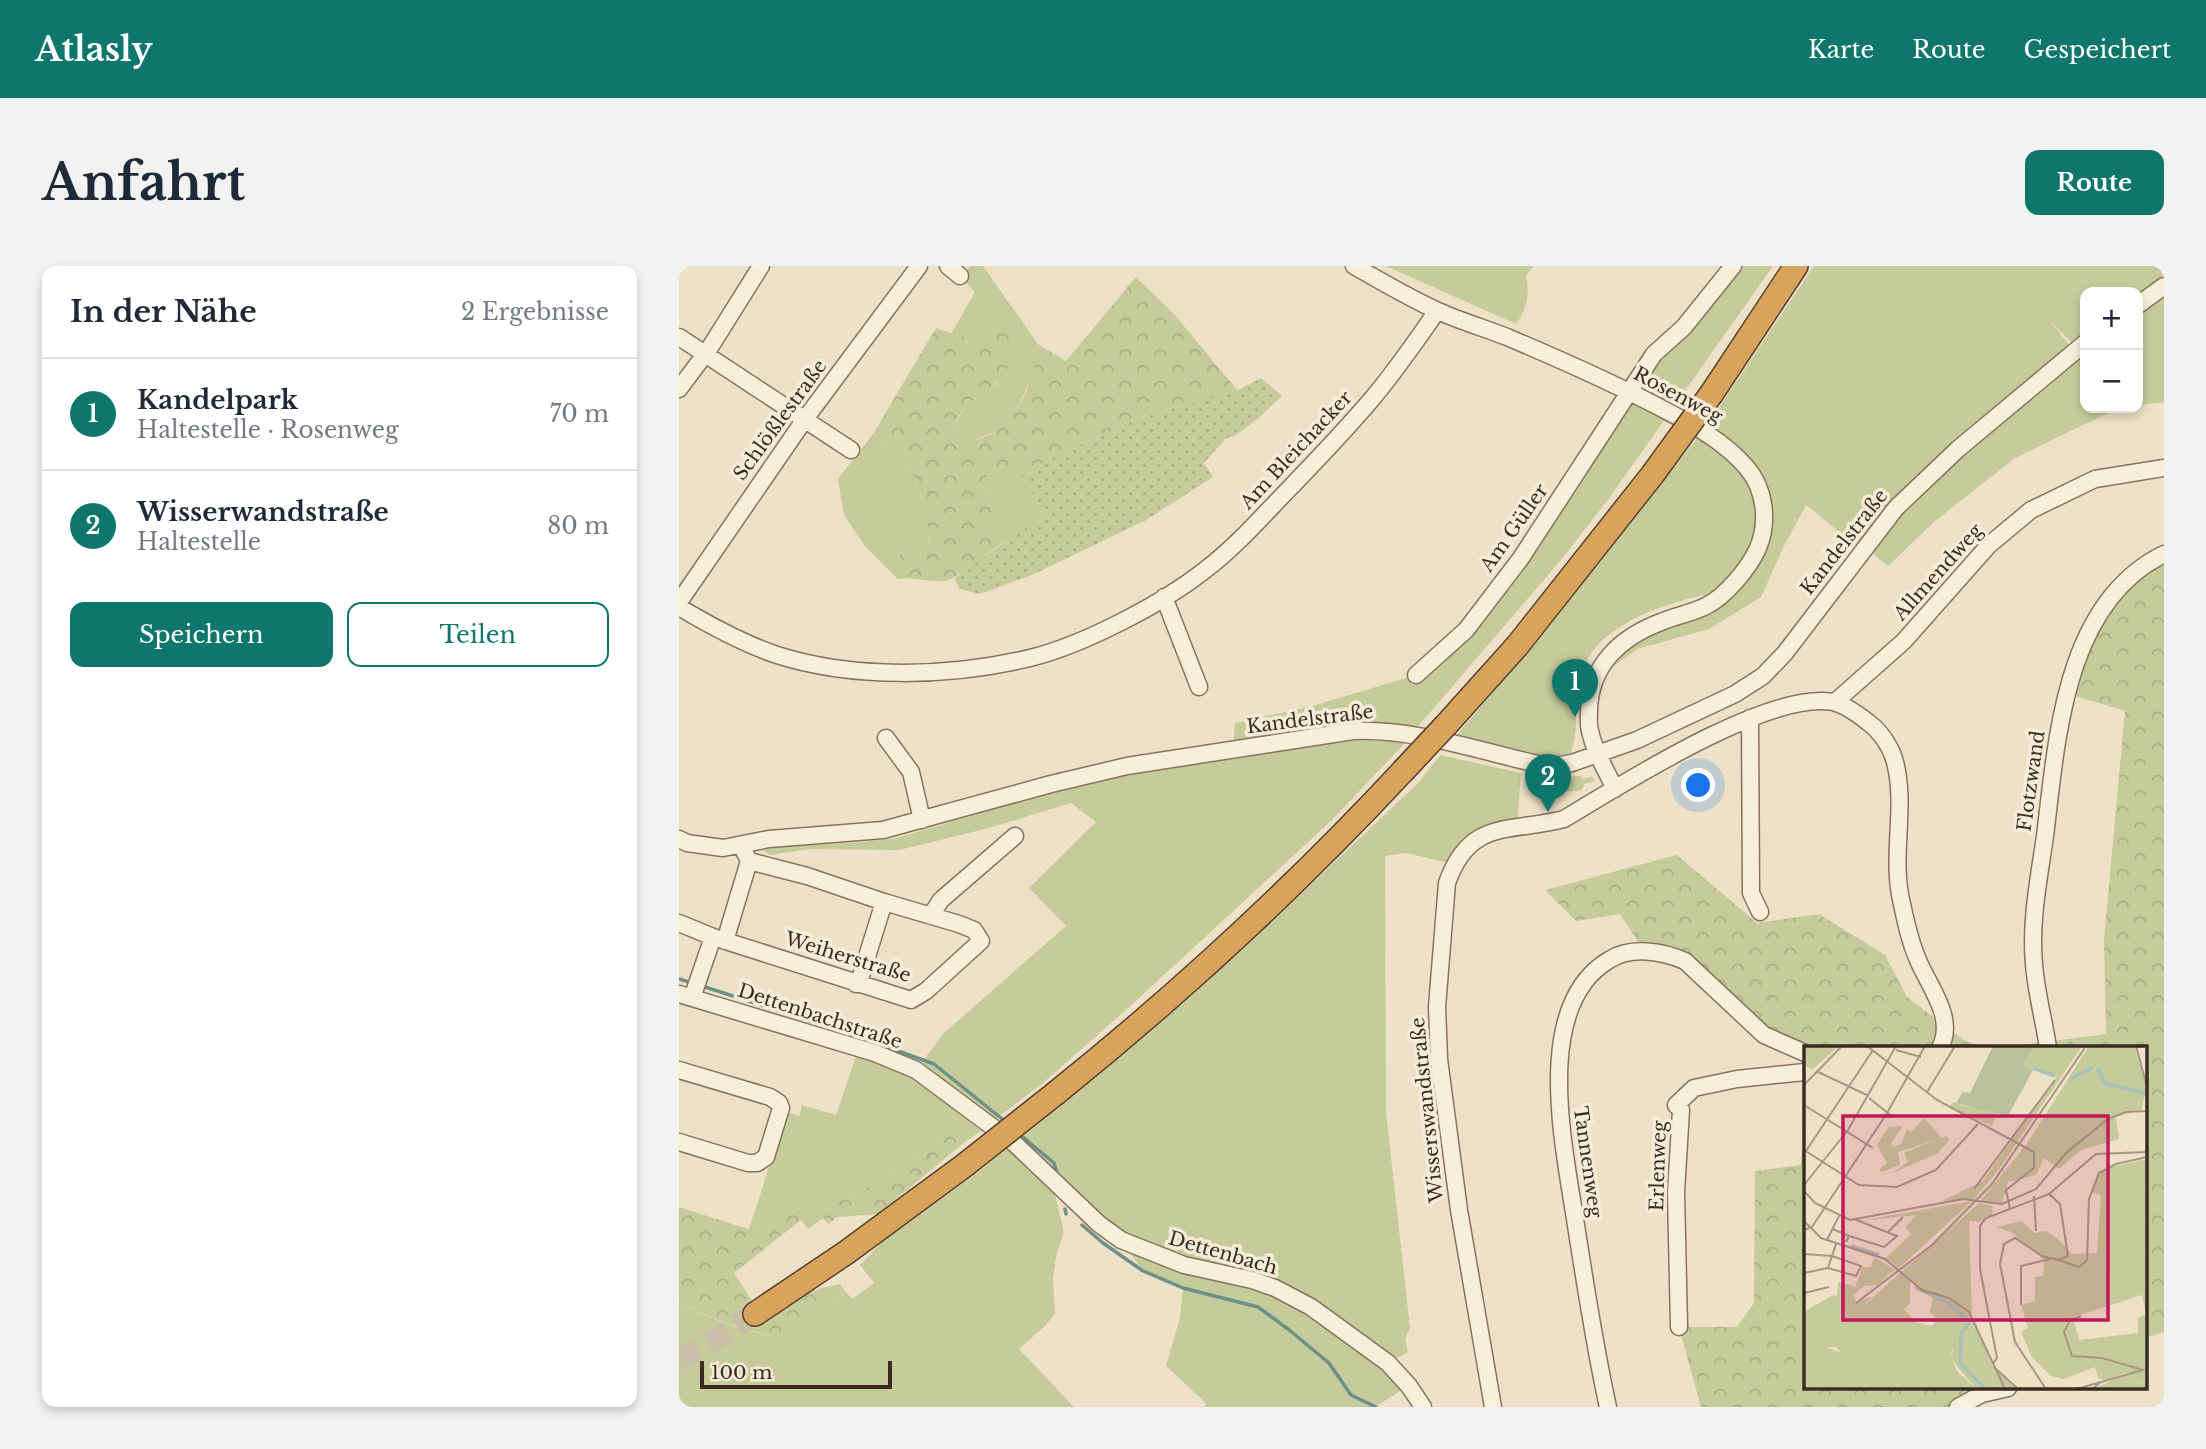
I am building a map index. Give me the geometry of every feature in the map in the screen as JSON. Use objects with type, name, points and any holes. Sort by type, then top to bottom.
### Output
[{"type":"highway","points":[[755,1314],[847,1252],[965,1165],[1056,1093],[1181,988],[1360,818],[1517,646],[1653,474],[1712,393],[1796,266]]},
{"type":"street","points":[[679,389],[705,354],[761,266]]},
{"type":"street","name":"Schlößlestraße","points":[[679,602],[805,419],[919,266]]},
{"type":"street","name":"Rosenweg","points":[[1354,266],[1437,311],[1507,337],[1629,392],[1710,435],[1731,451],[1759,486],[1764,523],[1760,545],[1752,562],[1733,584],[1706,606],[1658,622],[1634,634],[1603,662],[1593,682],[1589,700],[1589,729],[1597,753],[1615,789]]},
{"type":"street","name":"Am Güller","points":[[1416,676],[1466,630],[1521,558],[1654,354],[1684,327],[1733,266]]},
{"type":"street","points":[[2143,301],[2164,286]]},
{"type":"street","name":"Am Bleichacker","points":[[679,607],[716,629],[773,653],[806,662],[855,670],[953,671],[1033,657],[1094,635],[1164,597],[1218,559],[1305,472],[1371,399],[1437,311]]},
{"type":"street","points":[[679,337],[851,450]]},
{"type":"street","name":"Kandelstraße","points":[[679,839],[688,843],[723,848],[769,839],[883,830],[1031,789],[1127,766],[1353,731],[1406,733],[1532,763],[1555,766],[1572,763],[1637,740],[1735,694],[1763,676],[1784,653],[1896,508],[1958,449],[2080,347]]},
{"type":"street","name":"Allmendweg","points":[[1835,702],[1904,641],[1989,545],[2031,510],[2095,478],[2164,468]]},
{"type":"street","name":"Flotzwand","points":[[2048,1046],[2034,964],[2034,923],[2066,693],[2078,656],[2100,611],[2115,590],[2135,572],[2164,554]]},
{"type":"street","points":[[1164,597],[1199,687]]},
{"type":"street","points":[[1615,789],[1702,741],[1750,718],[1784,707],[1817,701],[1835,702],[1855,712],[1880,732],[1895,760],[1899,792],[1896,840],[1898,891],[1911,942],[1940,1004],[1945,1022],[1945,1039],[1941,1046]]},
{"type":"street","points":[[1750,718],[1751,894],[1760,912]]},
{"type":"street","points":[[886,738],[911,772],[922,820]]},
{"type":"street","name":"Wisserswandstraße","points":[[1493,1407],[1457,1198],[1439,1059],[1437,1007],[1447,883],[1454,864],[1465,849],[1481,837],[1517,825],[1543,824],[1564,819],[1615,789]]},
{"type":"street","points":[[749,861],[807,876],[931,915],[941,900],[1015,836]]},
{"type":"street","points":[[692,988],[719,939],[749,861],[741,845]]},
{"type":"street","points":[[856,984],[860,979],[884,902]]},
{"type":"street","name":"Weiherstraße","points":[[679,923],[719,939],[911,1000],[926,991],[981,941],[974,930],[931,915]]},
{"type":"street","name":"Tannenweg","points":[[1608,1407],[1586,1298],[1558,1098],[1565,1026],[1570,1007],[1581,986],[1596,968],[1616,955],[1644,951],[1671,955],[1685,961],[1764,1035],[1804,1053]]},
{"type":"street","name":"Dettenbachstraße","points":[[692,988],[916,1070],[1014,1143],[1071,1198]]},
{"type":"street","points":[[679,1070],[770,1097],[779,1102],[780,1113],[766,1157],[757,1163],[748,1163],[679,1142]]},
{"type":"street","name":"Erlenweg","points":[[1679,1327],[1677,1192],[1681,1110],[1676,1105],[1694,1088],[1737,1079],[1804,1072]]},
{"type":"street","name":"Dettenbach","points":[[1071,1198],[1121,1240],[1184,1265],[1252,1280],[1275,1288],[1311,1307],[1388,1363],[1409,1386],[1423,1407]]},
{"type":"street","points":[[1958,1407],[1982,1394],[1999,1390]]},
{"type":"green space","points":[[971,266],[983,266],[1038,344],[1036,369],[1012,419],[1000,430],[969,442],[959,442],[953,428],[966,405],[996,384],[1009,365],[996,325],[971,340],[951,334],[975,292],[960,276]]},
{"type":"green space","points":[[1386,266],[1534,266],[1526,275],[1527,301],[1516,324]]},
{"type":"green space","points":[[1733,266],[1773,266],[1610,497],[1561,560],[1415,730],[1233,746],[1235,723],[1312,706],[1416,675],[1466,630],[1604,428]]},
{"type":"green space","points":[[1814,266],[2164,266],[2164,275],[2143,290],[2143,287],[2080,287],[2080,340],[2074,345],[2050,321],[2074,351],[2080,347],[2080,413],[2108,413],[2015,458],[1935,521],[1888,566],[1866,548],[1854,544],[1806,505],[1761,597],[1709,629],[1637,649],[1613,667],[1608,665],[1629,644],[1706,606],[1703,595],[1649,612],[1614,631],[1600,643],[1588,658],[1578,682],[1576,728],[1570,756],[1552,759],[1455,737],[1522,658],[1703,431]]},
{"type":"green space","points":[[1136,277],[1173,313],[1238,391],[1137,418],[1045,462],[1024,478],[1009,466],[991,469],[984,482],[1001,544],[951,579],[898,579],[884,565],[903,553],[928,550],[926,515],[909,469],[873,434],[936,328],[971,340],[996,325],[1015,323],[1016,348],[1006,371],[989,390],[966,406],[953,428],[959,442],[977,440],[1006,423],[1017,409],[1031,378],[1038,344],[1066,361]]},
{"type":"green space","points":[[2164,286],[2164,402],[2143,404],[2143,350],[2143,301]]},
{"type":"green space","points":[[1261,378],[1282,396],[1255,421],[1236,435],[1225,439],[1204,463],[1213,477],[1146,520],[1032,575],[980,594],[959,589],[955,578],[1017,533],[1046,518],[1024,478],[1045,462],[1137,418],[1237,391]]},
{"type":"green space","points":[[873,434],[909,469],[923,503],[928,527],[928,550],[903,553],[884,565],[864,545],[844,515],[838,479]]},
{"type":"green space","points":[[1009,466],[1024,478],[1046,518],[1001,544],[984,482],[991,469]]},
{"type":"green space","points":[[2164,554],[2164,1332],[2147,1337],[2147,1046],[2014,1046],[2106,1034],[2104,940],[2125,711],[2066,693],[2100,611]]},
{"type":"green space","points":[[1370,739],[1405,743],[1332,820],[1127,1009],[1043,1083],[994,1120],[972,1106],[922,1062],[944,1033],[1066,926],[1029,888],[1096,822],[1071,803],[985,829],[899,850],[809,849],[770,855],[763,851],[770,847],[896,838],[1093,781],[1130,773],[1238,755]]},
{"type":"green space","points":[[1440,755],[1521,773],[1517,825],[1498,830],[1454,864],[1406,853],[1385,856],[1386,1112],[1410,1328],[1405,1339],[1408,1352],[1388,1363],[1405,1388],[1375,1407],[1205,1407],[1206,1403],[1166,1366],[1180,1318],[1183,1288],[1143,1271],[1121,1240],[1052,1182],[1064,1232],[1053,1279],[1055,1313],[1046,1325],[1019,1349],[1074,1407],[679,1407],[679,1302],[733,1326],[790,1339],[845,1291],[852,1299],[874,1283],[860,1265],[882,1242],[976,1174],[1067,1101],[1216,972],[1419,782]]},
{"type":"green space","points":[[1580,776],[1583,779],[1592,776],[1595,781],[1584,784],[1582,790],[1576,791],[1539,786],[1541,779]]},
{"type":"green space","points":[[1677,855],[1757,923],[1819,914],[1885,955],[1907,997],[1964,1040],[1980,1046],[1804,1046],[1804,1067],[1795,1050],[1685,961],[1644,951],[1620,914],[1576,921],[1545,890]]},
{"type":"green space","points":[[856,1056],[878,1062],[917,1080],[981,1131],[965,1142],[948,1134],[866,1188],[834,1202],[800,1209],[766,1228],[749,1229],[787,1112],[799,1116],[802,1105],[836,1115]]},
{"type":"green space","points":[[1804,1112],[1804,1390],[1968,1390],[1972,1407],[1701,1407],[1679,1327],[1737,1327],[1754,1303],[1755,1171],[1801,1165]]},
{"type":"green space","points":[[948,1134],[965,1142],[878,1214],[837,1217],[828,1224],[823,1218],[808,1229],[801,1220],[734,1273],[752,1301],[755,1313],[763,1316],[778,1313],[811,1291],[840,1284],[845,1291],[790,1339],[733,1325],[679,1302],[679,1207],[748,1229],[765,1228],[800,1209],[834,1202],[866,1188]]},
{"type":"waterway","points":[[679,979],[692,983]]},
{"type":"waterway","points":[[702,986],[934,1064],[1007,1123]]},
{"type":"waterway","points":[[1018,1133],[1054,1163],[1057,1173]]},
{"type":"waterway","points":[[1065,1209],[1066,1214]]},
{"type":"waterway","points":[[1082,1225],[1143,1271],[1183,1288],[1258,1307],[1329,1363],[1351,1395],[1376,1407]]},
{"type":"tunnel","points":[[679,1361],[755,1314]]},
{"type":"place","name":"Kandelpark","points":[[1575,717]]},
{"type":"place","name":"Wisserwandstraße","points":[[1548,812]]}]
